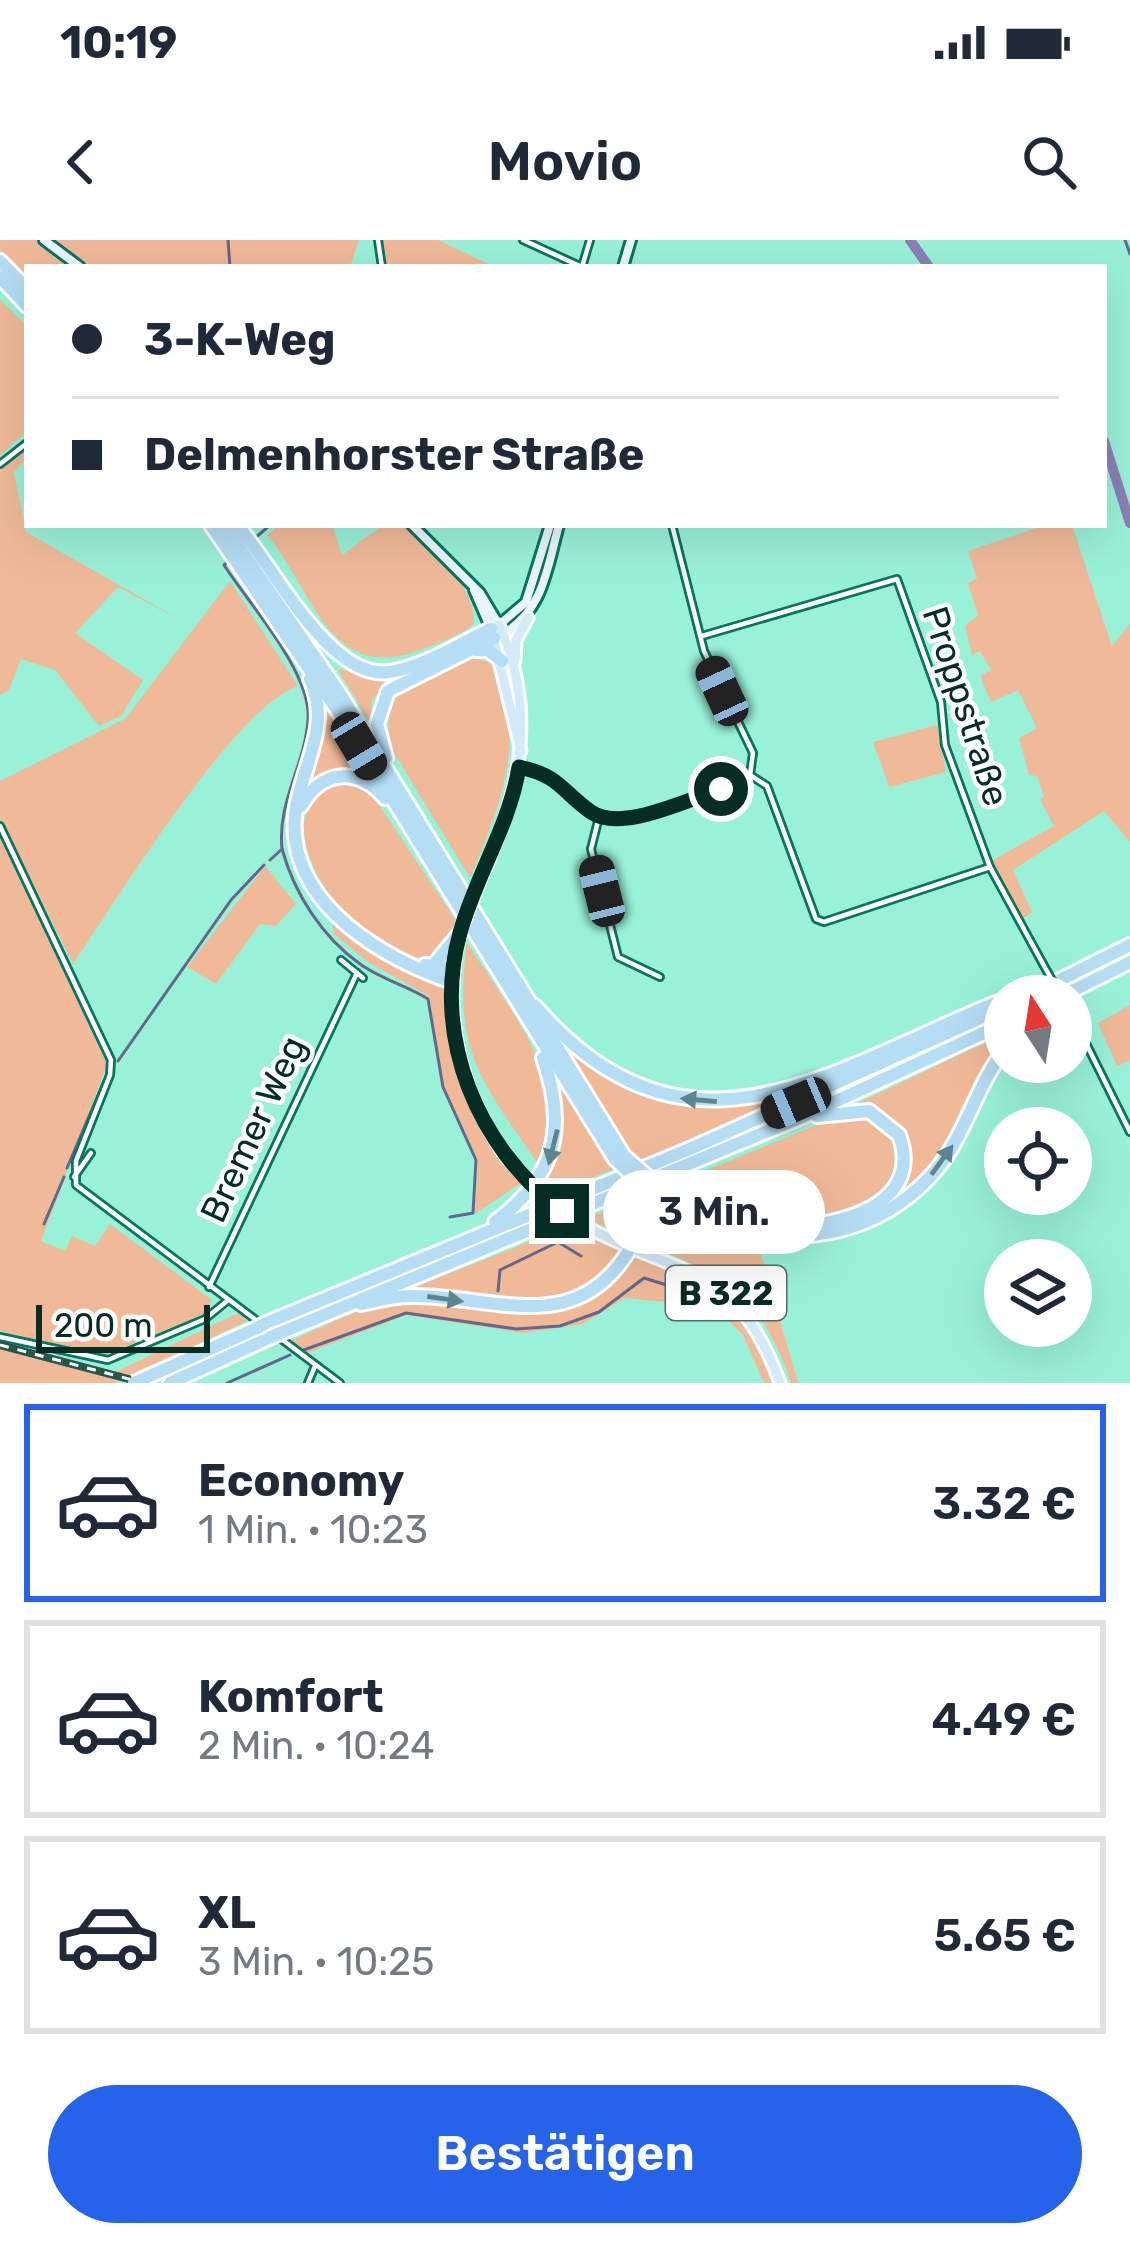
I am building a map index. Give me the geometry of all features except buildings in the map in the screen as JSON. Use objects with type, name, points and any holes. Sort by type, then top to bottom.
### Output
[{"type":"highway","points":[[0,261],[24,286]]},
{"type":"highway","points":[[0,277],[24,303]]},
{"type":"highway","points":[[215,528],[244,550],[394,782],[619,1157]]},
{"type":"highway","points":[[226,528],[332,652],[356,668],[376,673],[407,668],[496,631]]},
{"type":"highway","points":[[237,528],[244,550],[302,655],[535,1035],[619,1157],[661,1194],[700,1221],[764,1236],[821,1234],[860,1223],[899,1204],[937,1169],[986,1083]]},
{"type":"highway","points":[[394,782],[376,724],[384,697],[405,678],[468,650],[496,631]]},
{"type":"highway","points":[[468,650],[488,650],[508,663]]},
{"type":"highway","points":[[302,655],[319,720],[297,813],[298,850],[325,904],[352,932],[408,965],[453,976]]},
{"type":"highway","points":[[297,813],[321,781],[349,776],[373,785],[404,818]]},
{"type":"highway","points":[[432,967],[460,933]]},
{"type":"highway","points":[[1070,975],[1130,945]]},
{"type":"highway","points":[[1092,981],[1130,962]]},
{"type":"highway","points":[[408,965],[432,967],[453,976]]},
{"type":"highway","points":[[521,991],[563,1039],[614,1077],[674,1097],[716,1102],[780,1092],[984,1012]]},
{"type":"highway","points":[[170,1383],[267,1331],[479,1233],[775,1112],[984,1014]]},
{"type":"highway","points":[[138,1381],[330,1311],[802,1117],[984,1033]]},
{"type":"highway","points":[[479,1233],[528,1195],[553,1156],[556,1096],[535,1035]]},
{"type":"highway","points":[[661,1194],[723,1219],[784,1228],[840,1220],[889,1195],[902,1171],[903,1146],[881,1116],[857,1110],[802,1117]]},
{"type":"highway","points":[[330,1311],[400,1296],[513,1309],[551,1305],[597,1284],[631,1246]]},
{"type":"main road","points":[[44,240],[76,264]]},
{"type":"main road","points":[[415,528],[471,583],[496,631]]},
{"type":"main road","points":[[496,631],[531,592],[554,528]]},
{"type":"main road","points":[[508,663],[528,618],[554,528]]},
{"type":"main road","points":[[496,631],[528,618]]},
{"type":"main road","name":"B 322","points":[[496,631],[508,663],[521,752],[504,828],[460,933],[453,976],[464,1075],[476,1108],[506,1157],[545,1198],[581,1224],[683,1265],[727,1294],[756,1328],[780,1383]]},
{"type":"street","points":[[523,240],[575,264]]},
{"type":"street","points":[[0,464],[24,444]]},
{"type":"street","points":[[672,528],[701,637],[752,753],[750,775]]},
{"type":"street","name":"Proppstraße","points":[[701,637],[897,579],[941,702],[945,745],[991,867],[1050,975]]},
{"type":"street","points":[[519,767],[557,779],[599,817],[635,815],[733,786],[750,775]]},
{"type":"street","points":[[750,775],[766,787],[814,913],[824,922],[991,867]]},
{"type":"street","points":[[599,817],[591,849],[619,957],[660,977]]},
{"type":"street","points":[[0,826],[111,1060],[74,1177],[84,1196],[340,1383]]},
{"type":"street","name":"Bremer Weg","points":[[208,1287],[360,975],[341,960]]},
{"type":"street","points":[[1092,1055],[1130,1132]]},
{"type":"street","points":[[74,1177],[91,1153]]},
{"type":"street","points":[[0,1337],[108,1360],[205,1319],[227,1300]]},
{"type":"street","points":[[308,1383],[315,1365]]},
{"type":"shaded area","points":[[0,240],[36,240],[67,264],[24,264],[24,277],[0,251]]},
{"type":"shaded area","points":[[55,240],[359,240],[351,264],[88,264]]},
{"type":"shaded area","points":[[380,240],[438,240],[489,264],[384,264]]},
{"type":"shaded area","points":[[0,300],[24,323],[24,434],[0,456]]},
{"type":"shaded area","points":[[24,448],[24,461],[14,472],[26,532],[186,623],[118,587],[75,633],[143,680],[121,716],[99,726],[55,670],[21,659],[9,690],[0,695],[0,468]]},
{"type":"shaded area","points":[[275,528],[333,528],[342,555],[382,528],[406,528],[432,546],[458,577],[474,624],[423,649],[391,657],[366,655],[345,645],[328,628],[267,535]]},
{"type":"shaded area","points":[[1037,528],[1073,528],[1112,646],[1130,624],[1130,842],[1104,811],[1013,870],[1032,912],[1021,920],[991,861],[1054,826],[1040,800],[1044,797],[1037,776],[1029,775],[1019,738],[1037,728],[1018,690],[991,702],[980,676],[991,670],[980,651],[972,655],[965,626],[978,615],[968,583],[977,578],[968,551]]},
{"type":"shaded area","points":[[230,581],[298,686],[272,701],[210,767],[73,964],[0,818],[0,781],[125,719]]},
{"type":"shaded area","points":[[470,657],[493,663],[504,690],[510,745],[500,800],[470,878],[393,751],[389,731],[395,699],[405,688],[434,669]]},
{"type":"shaded area","points":[[337,669],[390,680],[372,700],[370,722]]},
{"type":"shaded area","points":[[323,703],[365,771],[329,771],[309,781],[323,731]]},
{"type":"shaded area","points":[[937,725],[946,772],[889,787],[873,742]]},
{"type":"shaded area","points":[[338,782],[368,788],[455,919],[449,941],[438,954],[407,956],[378,942],[326,890],[310,858],[304,827],[312,801]]},
{"type":"shaded area","points":[[0,836],[107,1064],[41,1241],[65,1251],[72,1236],[95,1246],[110,1224],[212,1300],[204,1314],[104,1356],[0,1331]]},
{"type":"shaded area","points":[[265,866],[296,904],[276,926],[260,924],[216,984],[187,967]]},
{"type":"shaded area","points":[[332,919],[394,965],[444,987],[462,1088],[485,1136],[521,1183],[475,1214],[478,1160],[444,1087],[429,996],[368,962],[334,934]]},
{"type":"shaded area","points":[[467,942],[519,1023],[544,1077],[549,1136],[542,1170],[488,1089],[469,1041],[463,981]]},
{"type":"shaded area","points":[[1130,1005],[1130,1060],[1117,1066],[1098,1023]]},
{"type":"shaded area","points":[[984,1043],[984,1073],[942,1154],[919,1182],[881,1209],[901,1176],[905,1146],[890,1121],[856,1104]]},
{"type":"shaded area","points":[[566,1050],[623,1084],[672,1101],[724,1104],[789,1097],[635,1162],[605,1124]]},
{"type":"shaded area","points":[[550,1067],[613,1169],[554,1193],[545,1184],[559,1140],[561,1112]]},
{"type":"shaded area","points":[[840,1115],[877,1121],[900,1149],[894,1173],[882,1192],[842,1216],[791,1224],[744,1220],[666,1187]]},
{"type":"shaded area","points":[[644,1197],[710,1231],[758,1243],[798,1383],[791,1383],[775,1342],[735,1290],[684,1260],[588,1218]]},
{"type":"shaded area","points":[[570,1226],[622,1249],[599,1277],[575,1291],[522,1301],[407,1290]]},
{"type":"shaded area","points":[[634,1257],[683,1274],[722,1300],[753,1337],[776,1383],[764,1383],[743,1335],[707,1300],[683,1304],[625,1298],[583,1324],[524,1333],[406,1315],[305,1354],[288,1342],[358,1311],[402,1300],[548,1310],[574,1303],[602,1286]]},
{"type":"shaded area","points":[[238,1313],[247,1321],[115,1383],[0,1383],[0,1347],[107,1376]]},
{"type":"waterway","points":[[228,240],[230,264]]},
{"type":"waterway","points":[[910,240],[927,264]]},
{"type":"waterway","points":[[1125,240],[1130,254]]},
{"type":"waterway","points":[[1107,450],[1130,523]]},
{"type":"waterway","points":[[254,539],[267,528]]},
{"type":"waterway","points":[[229,561],[224,565],[290,661],[307,701],[306,737],[284,815],[282,849],[270,860]]},
{"type":"waterway","points":[[282,849],[302,898],[333,941],[368,969],[428,999],[443,1087],[476,1160],[473,1213],[450,1217]]},
{"type":"waterway","points":[[118,1061],[231,900],[264,865]]},
{"type":"waterway","points":[[67,1168],[107,1074]]},
{"type":"waterway","points":[[44,1224],[64,1177]]},
{"type":"waterway","points":[[498,1291],[500,1270],[558,1242],[581,1256]]},
{"type":"waterway","points":[[301,1351],[406,1313],[516,1329],[560,1326],[599,1312],[644,1278],[705,1297]]},
{"type":"waterway","points":[[227,1383],[290,1355]]},
{"type":"railway","points":[[0,1345],[144,1383]]},
{"type":"route","points":[[562,1211],[517,1171],[488,1131],[464,1075],[453,1014],[453,970],[460,933],[504,828],[519,767],[557,779],[590,811],[612,819],[721,789]]}]
